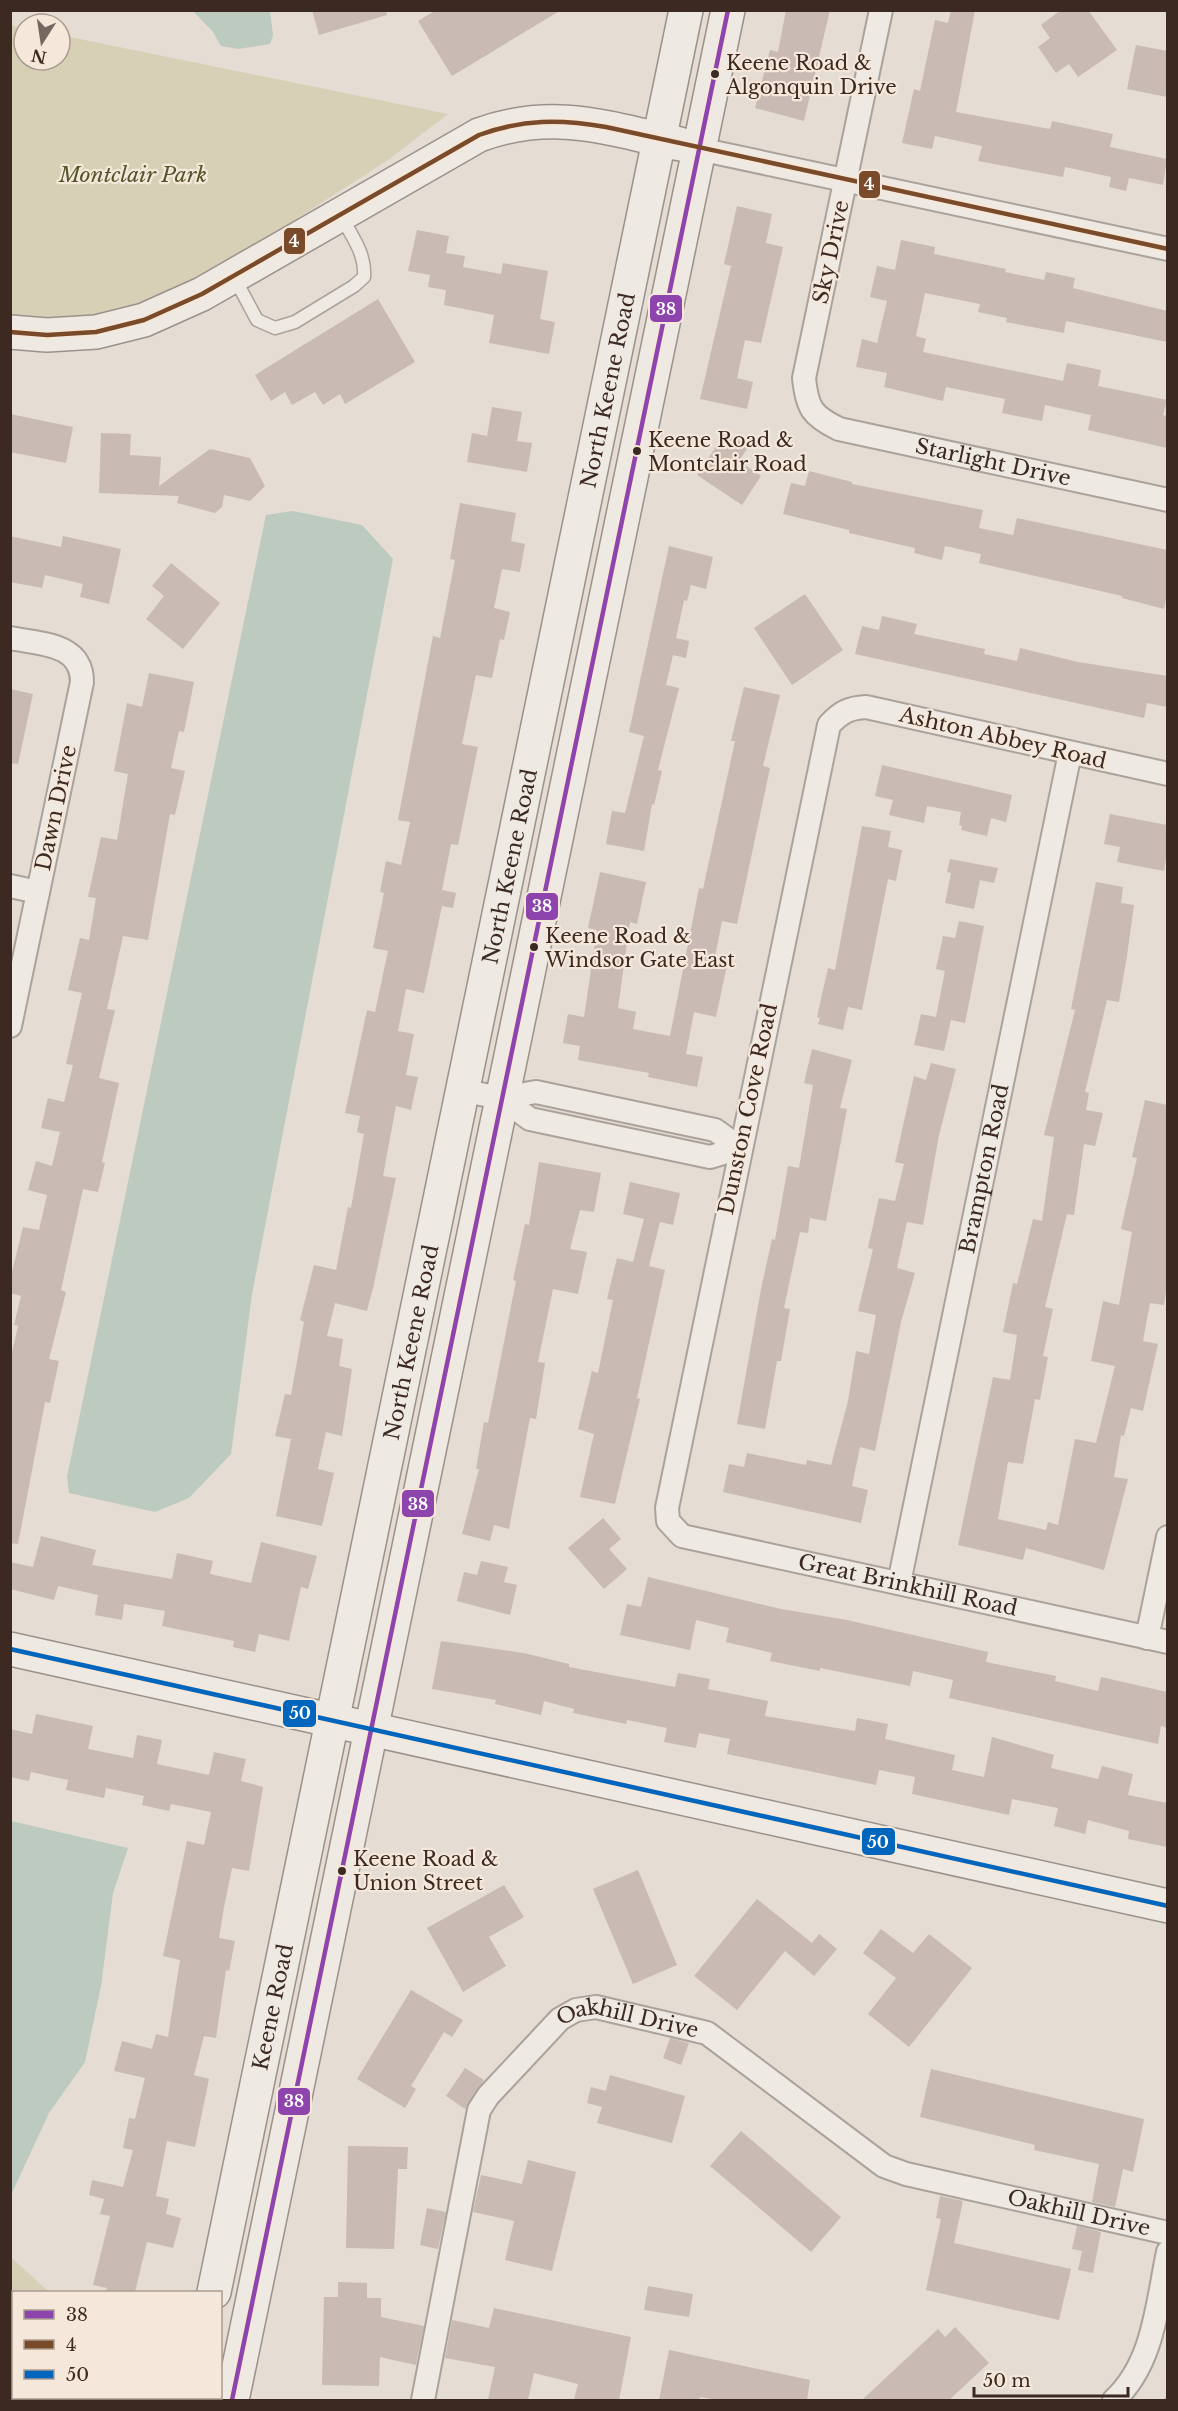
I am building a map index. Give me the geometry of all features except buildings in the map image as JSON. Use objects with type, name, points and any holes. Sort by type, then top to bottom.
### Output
[{"type":"main road","name":"North Keene Road","points":[[331,1721],[465,1090],[686,10]]},
{"type":"main road","name":"North Keene Road","points":[[370,1730],[728,10]]},
{"type":"main road","points":[[10,332],[47,335],[96,332],[144,320],[185,303],[478,135],[507,124],[539,120],[570,121],[699,149]]},
{"type":"main road","points":[[370,1730],[360,1714],[356,1694],[425,1364],[427,1271]]},
{"type":"main road","points":[[10,1649],[1167,1906]]},
{"type":"main road","points":[[298,2080],[302,1982],[345,1771],[341,1739],[331,1721]]},
{"type":"main road","name":"Keene Road","points":[[214,2291],[331,1721]]},
{"type":"main road","name":"Keene Road","points":[[232,2400],[370,1730]]},
{"type":"street","name":"Sky Drive","points":[[819,419],[806,401],[804,378],[881,10]]},
{"type":"street","points":[[699,149],[1167,249]]},
{"type":"street","name":"Starlight Drive","points":[[819,419],[839,429],[1167,500]]},
{"type":"street","name":"Dawn Drive","points":[[10,638],[66,651],[76,658],[82,668],[82,682],[10,1026]]},
{"type":"street","name":"Ashton Abbey Road","points":[[839,714],[851,708],[866,707],[1167,774]]},
{"type":"street","name":"Dunston Cove Road","points":[[667,1508],[825,738],[829,725],[839,714]]},
{"type":"street","name":"Brampton Road","points":[[899,1583],[1071,753]]},
{"type":"street","points":[[10,886],[38,892]]},
{"type":"street","points":[[465,1090],[501,1098],[536,1092],[715,1130],[741,1148]]},
{"type":"street","name":"Great Brinkhill Road","points":[[667,1508],[668,1521],[682,1536],[1157,1640]]},
{"type":"street","points":[[1157,1640],[1167,1537]]},
{"type":"street","name":"Oakhill Drive","points":[[423,2400],[479,2110],[560,2019],[576,2010],[596,2007],[707,2033],[884,2166],[906,2174],[1167,2233]]},
{"type":"street","points":[[1114,2400],[1126,2389],[1141,2366],[1150,2340],[1167,2252]]},
{"type":"lane","points":[[233,276],[257,320],[275,328],[295,322],[354,286],[364,277],[365,267],[361,252],[340,214]]},
{"type":"green space","name":"Montclair Park","points":[[10,25],[12,25],[12,72],[72,72],[72,37],[448,114],[388,160],[284,227],[153,303],[87,319],[11,319]]},
{"type":"green space","points":[[11,2257],[48,2291],[12,2291],[12,2399],[32,2399],[11,2400]]},
{"type":"green space","points":[[50,2399],[120,2399],[116,2400]]},
{"type":"shaded area","points":[[193,11],[270,11],[273,35],[270,44],[238,49],[221,46],[213,32]]},
{"type":"shaded area","points":[[293,511],[362,525],[393,559],[252,1294],[231,1454],[189,1498],[155,1512],[69,1493],[67,1477],[266,515]]},
{"type":"shaded area","points":[[11,1821],[128,1848],[113,1893],[101,1986],[85,2062],[49,2113],[11,2195]]},
{"type":"transit line","name":"38","points":[[232,2400],[728,10]]},
{"type":"transit line","name":"4","points":[[10,332],[47,335],[96,332],[144,320],[202,294],[479,135],[526,123],[557,122],[606,127],[1168,249]]},
{"type":"transit line","name":"50","points":[[10,1649],[1168,1906]]},
{"type":"place","name":"Keene Road & Algonquin Drive","points":[[715,74]]},
{"type":"place","name":"Keene Road & Montclair Road","points":[[637,451]]},
{"type":"place","name":"Keene Road & Windsor Gate East","points":[[534,947]]},
{"type":"place","name":"Keene Road & Union Street","points":[[342,1871]]}]
